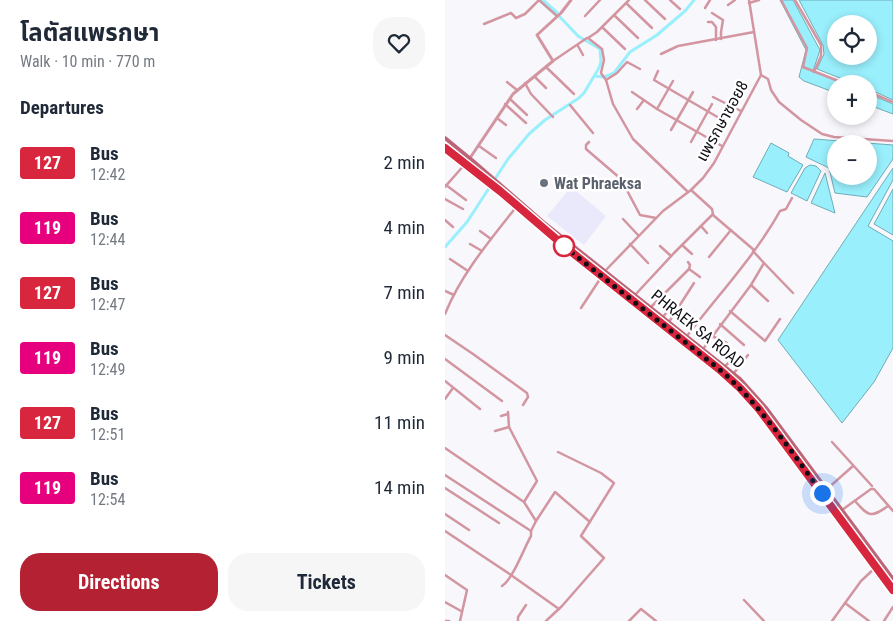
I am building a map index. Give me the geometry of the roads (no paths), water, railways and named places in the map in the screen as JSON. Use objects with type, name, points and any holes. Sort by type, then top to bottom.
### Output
[{"type":"main road","name":"PHRAEK SA ROAD","points":[[445,138],[470,158],[488,179]]},
{"type":"main road","name":"PHRAEK SA ROAD","points":[[445,148],[496,185],[734,373],[766,408],[893,579]]},
{"type":"main road","name":"PHRAEK SA ROAD","points":[[496,185],[517,206],[601,276],[719,369],[745,393],[771,424],[893,590]]},
{"type":"main road","points":[[842,520],[847,516]]},
{"type":"street","points":[[484,24],[511,13],[516,18],[530,10],[539,0],[557,16]]},
{"type":"street","points":[[553,61],[537,35],[571,0]]},
{"type":"street","points":[[585,16],[600,0]]},
{"type":"street","points":[[470,158],[505,104],[517,90],[553,61],[595,34],[629,0]]},
{"type":"street","points":[[645,0],[665,19]]},
{"type":"street","points":[[670,0],[680,9]]},
{"type":"street","points":[[705,8],[710,0]]},
{"type":"street","points":[[728,6],[735,0]]},
{"type":"street","points":[[749,1],[759,0]]},
{"type":"street","points":[[781,0],[807,48],[803,68],[827,77]]},
{"type":"street","points":[[795,0],[821,45],[821,56],[814,72]]},
{"type":"street","name":"แพรกษาซอย8","points":[[605,271],[629,244],[670,204],[689,191],[703,178],[761,75],[749,1]]},
{"type":"street","points":[[626,3],[652,28]]},
{"type":"street","points":[[712,13],[723,20],[721,39]]},
{"type":"street","points":[[614,15],[638,38]]},
{"type":"street","points":[[708,22],[712,22],[716,27],[716,40]]},
{"type":"street","points":[[602,27],[625,49]]},
{"type":"street","points":[[661,54],[678,46],[753,32]]},
{"type":"street","points":[[587,38],[598,45],[603,52],[602,75],[613,104],[633,139],[689,191],[712,209],[713,215],[754,250],[793,294]]},
{"type":"street","points":[[579,45],[583,55]]},
{"type":"street","points":[[605,79],[617,73],[627,62],[640,69]]},
{"type":"street","points":[[546,67],[575,94]]},
{"type":"street","points":[[659,72],[654,80],[726,122]]},
{"type":"street","points":[[761,75],[768,79],[771,90],[779,102],[822,134],[834,137],[893,141]]},
{"type":"street","points":[[534,76],[546,88]]},
{"type":"street","points":[[657,109],[673,81]]},
{"type":"street","points":[[507,82],[517,90]]},
{"type":"street","points":[[525,83],[531,94],[553,117]]},
{"type":"street","points":[[632,92],[657,109],[722,146]]},
{"type":"street","points":[[671,130],[693,92]]},
{"type":"street","points":[[877,95],[893,102]]},
{"type":"street","points":[[713,97],[741,112]]},
{"type":"street","points":[[509,99],[527,115]]},
{"type":"street","points":[[637,109],[644,100]]},
{"type":"street","points":[[505,104],[526,123]]},
{"type":"street","points":[[691,142],[712,104]]},
{"type":"street","points":[[570,105],[593,133]]},
{"type":"street","points":[[496,118],[506,125]]},
{"type":"street","points":[[589,142],[586,145],[586,149],[621,179],[640,215],[656,218]]},
{"type":"street","points":[[479,146],[496,158]]},
{"type":"street","points":[[465,164],[446,186],[467,200]]},
{"type":"street","points":[[687,336],[772,226],[780,211],[786,209],[792,198]]},
{"type":"street","points":[[445,199],[463,209]]},
{"type":"street","points":[[445,314],[468,271],[517,206]]},
{"type":"street","points":[[635,295],[681,245],[713,215]]},
{"type":"street","points":[[623,219],[638,235]]},
{"type":"street","points":[[445,220],[453,227]]},
{"type":"street","points":[[701,226],[707,233]]},
{"type":"street","points":[[709,257],[731,230]]},
{"type":"street","points":[[480,231],[491,239]]},
{"type":"street","points":[[470,244],[482,251]]},
{"type":"street","points":[[629,244],[648,263]]},
{"type":"street","points":[[681,245],[692,254]]},
{"type":"street","points":[[660,246],[671,256]]},
{"type":"street","points":[[450,259],[468,271]]},
{"type":"street","points":[[651,307],[689,269],[690,265],[688,262]]},
{"type":"street","points":[[703,349],[751,285],[764,263]]},
{"type":"street","points":[[689,269],[700,277]]},
{"type":"street","points":[[581,308],[601,276]]},
{"type":"street","points":[[669,322],[695,283]]},
{"type":"street","points":[[751,285],[768,300]]},
{"type":"street","points":[[445,291],[454,295]]},
{"type":"street","points":[[663,317],[674,302]]},
{"type":"street","points":[[730,311],[765,341],[780,319]]},
{"type":"street","points":[[720,324],[744,344]]},
{"type":"street","points":[[445,335],[527,393],[528,397],[523,405]]},
{"type":"street","points":[[712,336],[727,343]]},
{"type":"street","points":[[734,373],[748,355]]},
{"type":"street","points":[[725,366],[734,358]]},
{"type":"street","points":[[445,359],[501,401]]},
{"type":"street","points":[[445,381],[480,409]]},
{"type":"street","points":[[445,400],[453,388]]},
{"type":"street","points":[[501,416],[508,413],[508,428],[537,481],[524,502]]},
{"type":"street","points":[[495,431],[508,428]]},
{"type":"street","points":[[832,442],[872,486]]},
{"type":"street","points":[[445,448],[524,502],[536,520]]},
{"type":"street","points":[[546,621],[604,558],[581,538],[614,483],[601,473],[558,452]]},
{"type":"street","points":[[827,489],[853,466]]},
{"type":"street","points":[[445,475],[531,531]]},
{"type":"street","points":[[445,488],[499,523]]},
{"type":"street","points":[[842,510],[871,489],[893,511]]},
{"type":"street","points":[[502,586],[506,583],[531,536],[536,520],[555,492],[590,522]]},
{"type":"street","points":[[855,501],[872,515],[875,515],[888,505]]},
{"type":"street","points":[[445,514],[469,530]]},
{"type":"street","points":[[445,531],[511,574],[559,609]]},
{"type":"street","points":[[832,621],[861,581],[876,567]]},
{"type":"street","points":[[445,575],[467,590],[460,621]]},
{"type":"street","points":[[744,600],[763,621]]},
{"type":"street","points":[[445,602],[462,611]]},
{"type":"street","points":[[845,603],[869,621]]},
{"type":"street","points":[[518,621],[518,617],[526,605]]},
{"type":"street","points":[[884,621],[893,607]]},
{"type":"street","points":[[629,621],[641,609],[656,621]]},
{"type":"water","points":[[780,0],[793,0],[820,50],[813,71],[827,77],[827,90],[804,81],[799,77],[806,50]]},
{"type":"water","points":[[799,0],[893,0],[893,100],[877,93],[877,75],[832,75],[817,69],[824,54],[823,45]]},
{"type":"water","points":[[877,97],[893,104],[893,114],[877,108]]},
{"type":"water","points":[[814,139],[827,140],[827,167],[806,157]]},
{"type":"water","points":[[771,143],[789,153],[788,156],[803,165],[787,192],[753,177]]},
{"type":"water","points":[[877,144],[893,145],[893,159],[877,182]]},
{"type":"water","points":[[810,165],[816,166],[821,171],[807,201],[791,193],[805,168]]},
{"type":"water","points":[[893,168],[893,180],[868,226],[893,241],[893,348],[874,382],[842,423],[778,340]]},
{"type":"water","points":[[825,173],[835,213],[811,203]]},
{"type":"water","points":[[833,185],[875,185],[867,197],[835,193]]},
{"type":"water","points":[[893,189],[893,235],[874,224]]},
{"type":"waterway","points":[[541,0],[556,13]]},
{"type":"waterway","points":[[595,76],[604,77],[614,73],[630,52],[657,35],[685,11],[694,0]]},
{"type":"waterway","points":[[445,247],[467,222],[508,159],[529,134],[545,120],[579,98],[599,68],[601,62],[600,49],[578,36],[560,17]]},
{"type":"place","name":"Wat Phraeksa","points":[[544,183]]}]
